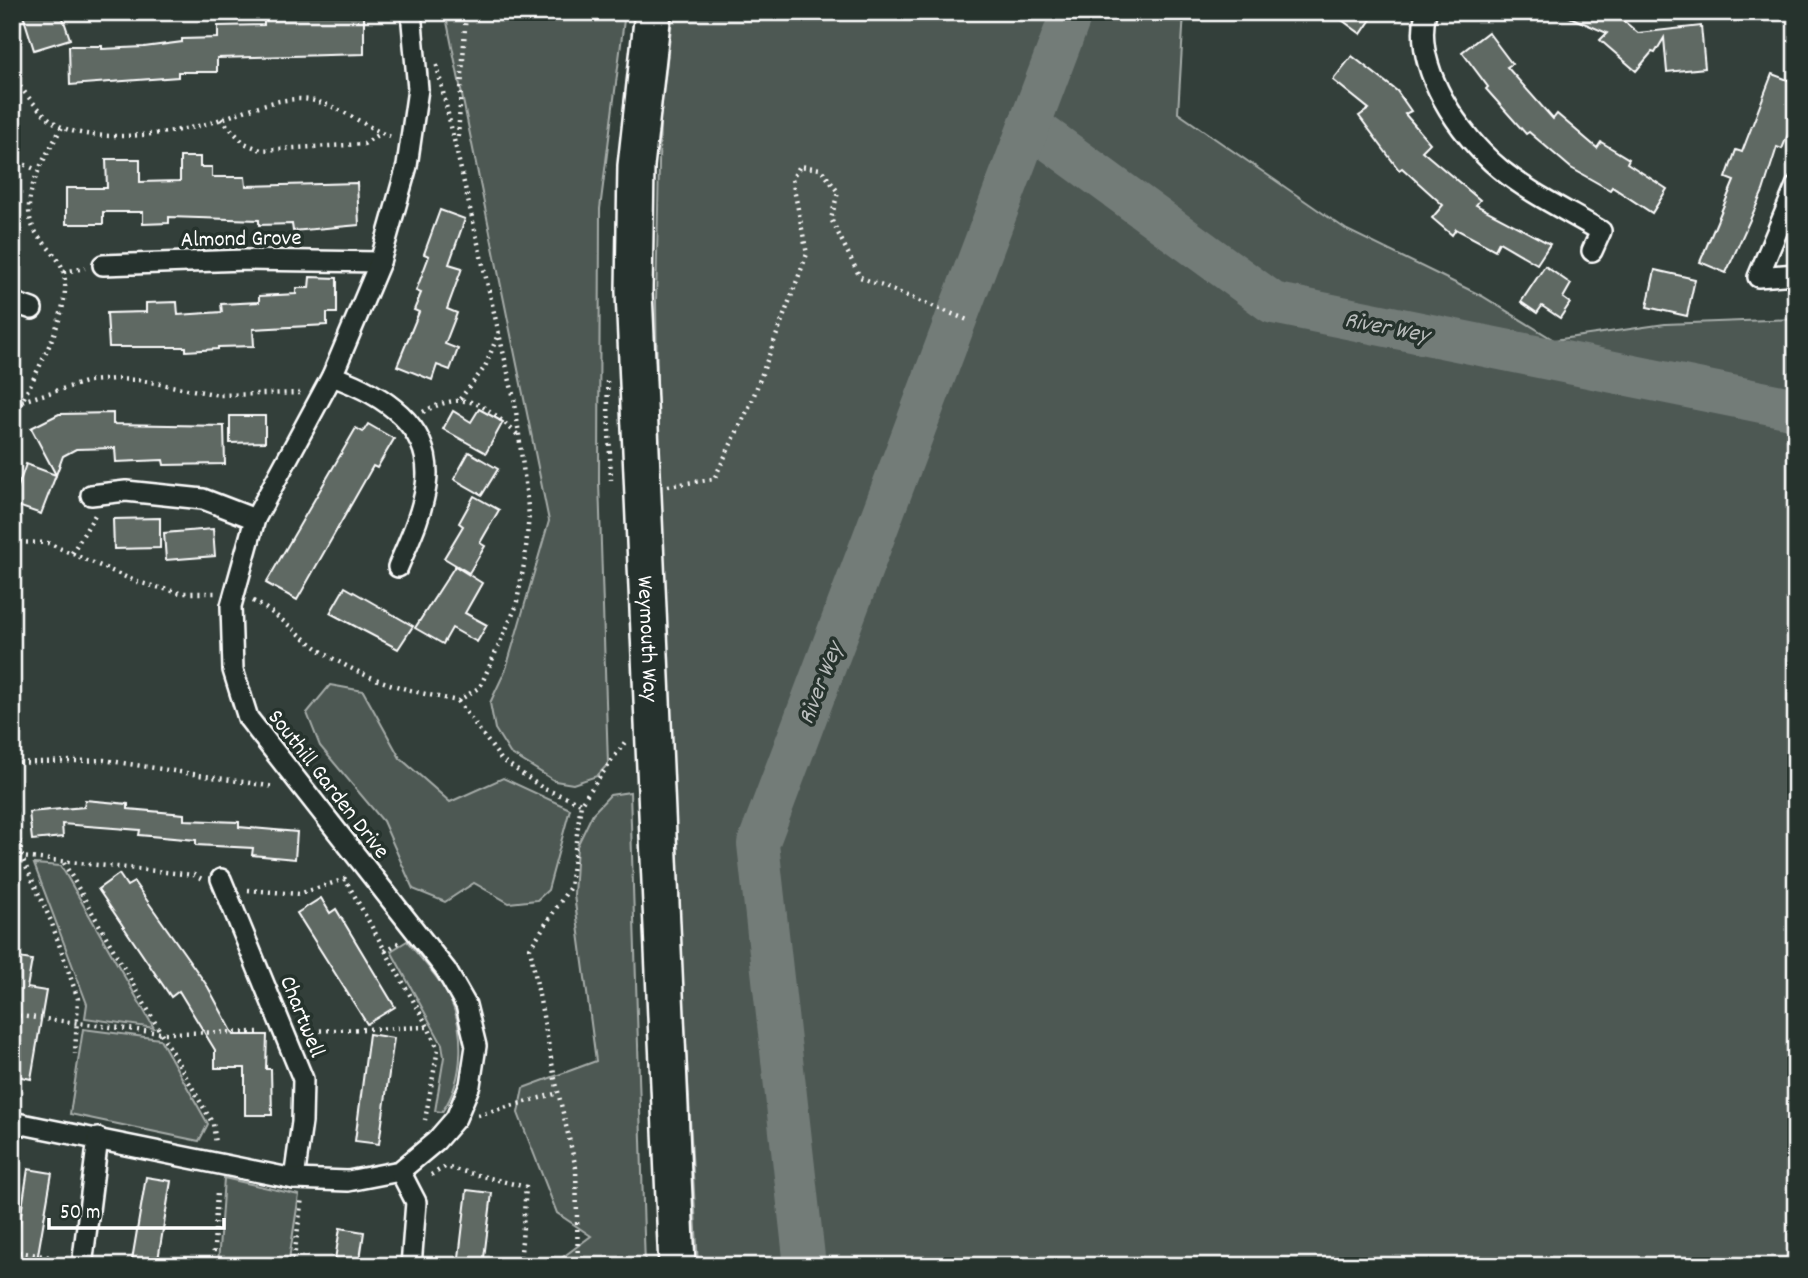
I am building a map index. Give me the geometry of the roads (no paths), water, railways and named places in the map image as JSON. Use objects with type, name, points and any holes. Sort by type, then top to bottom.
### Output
[{"type":"highway","name":"Weymouth Way","points":[[653,12],[641,103],[634,235],[628,490],[677,1266]]},
{"type":"street","name":"Southill Garden Drive","points":[[12,1122],[299,1179],[404,1179],[456,1118],[470,1085],[476,1046],[466,1005],[446,970],[248,718],[233,670],[231,606],[254,519],[332,376],[380,262],[410,145],[418,89],[411,12]]},
{"type":"street","points":[[1426,12],[1423,41],[1430,75],[1455,117],[1499,168],[1525,188],[1601,231],[1592,251]]},
{"type":"street","points":[[1796,186],[1758,277],[1796,274]]},
{"type":"street","name":"Almond Grove","points":[[103,265],[245,260],[380,262]]},
{"type":"street","points":[[12,302],[32,309]]},
{"type":"street","points":[[332,376],[367,388],[407,421],[423,454],[426,486],[415,527],[398,567]]},
{"type":"street","points":[[98,495],[126,491],[203,499],[254,519]]},
{"type":"street","name":"Chartwell","points":[[223,883],[303,1079],[299,1179]]},
{"type":"street","points":[[82,1264],[98,1138]]},
{"type":"street","points":[[404,1179],[416,1202],[411,1266]]},
{"type":"waterway","name":"River Wey","points":[[805,1266],[758,844],[1072,12]]},
{"type":"waterway","name":"River Wey","points":[[1029,125],[1273,303],[1796,409]]}]
